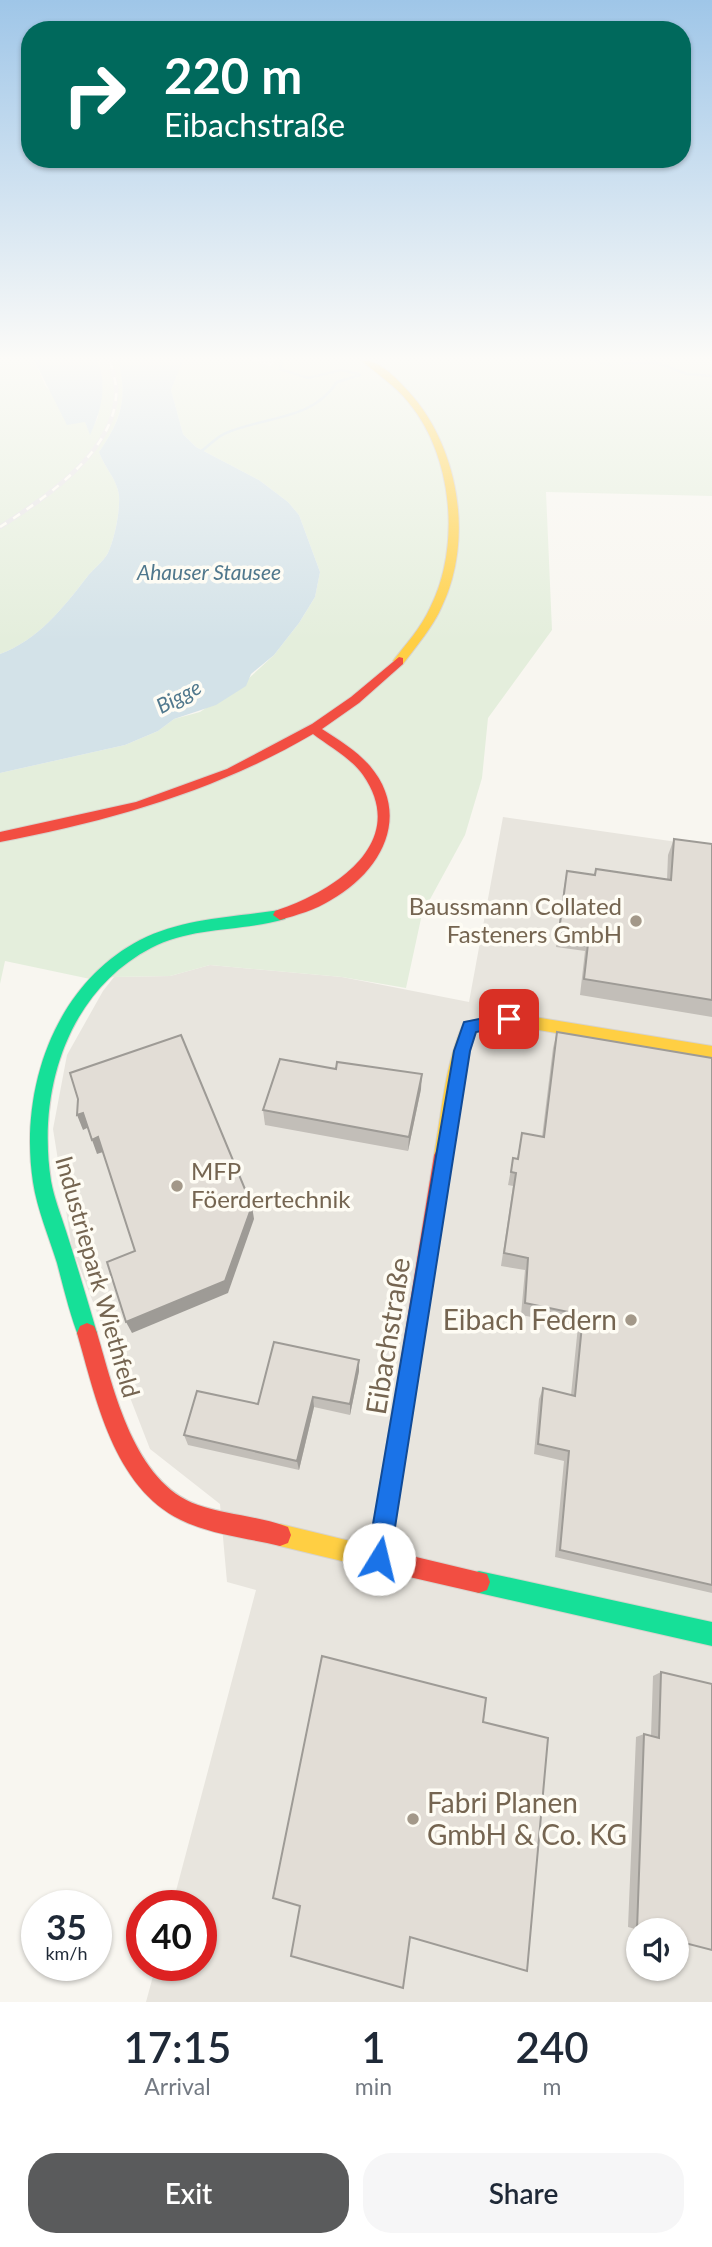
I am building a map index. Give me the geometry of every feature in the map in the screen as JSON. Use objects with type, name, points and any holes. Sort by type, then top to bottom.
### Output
[{"type":"street","points":[[0,837],[74,824],[152,801],[242,765],[313,728],[369,690],[405,653],[432,616],[450,566],[453,537],[451,494],[440,453]]},
{"type":"street","name":"Industriepark Wiethfeld","points":[[313,728],[361,765],[378,787],[384,812],[384,832],[372,858],[347,884],[307,907],[252,920],[208,924],[162,936],[139,946],[95,980],[67,1018],[56,1040],[39,1110],[38,1148],[43,1181],[112,1416],[124,1446],[140,1472],[162,1494],[188,1511],[379,1559]]},
{"type":"street","name":"Eibachstraße","points":[[379,1559],[440,1172],[462,1051],[470,1027],[509,1019],[712,1053]]},
{"type":"street","points":[[379,1559],[712,1634]]},
{"type":"shaded area","points":[[503,817],[712,847],[712,2002],[146,2002],[152,1981],[217,1981],[217,1890],[176,1890],[256,1590],[227,1582],[220,1504],[150,1449],[72,1248],[53,1129],[67,1055],[103,991],[114,977],[170,976],[210,965],[342,977],[469,1002]]},
{"type":"green space","points":[[0,453],[100,453],[119,495],[119,509],[108,553],[49,622],[14,648],[0,654]]},
{"type":"green space","points":[[208,453],[712,453],[712,496],[546,492],[552,630],[488,718],[482,778],[465,835],[422,914],[406,988],[342,977],[210,965],[170,976],[95,980],[5,961],[0,984],[0,773],[125,745],[158,731],[174,719],[200,712],[247,680],[274,655],[315,597],[320,572],[299,515],[288,502],[259,480]]},
{"type":"water","name":"Ahauser Stausee","points":[[100,453],[208,453],[259,480],[288,502],[299,515],[320,572],[315,597],[274,655],[251,674],[246,686],[216,705],[174,719],[158,731],[125,745],[0,773],[0,654],[14,648],[49,622],[108,553],[118,517],[119,495]]},
{"type":"building","name":"Baussmann Collated Fasteners GmbH","points":[[674,839],[712,844],[712,1000],[584,979],[589,935],[559,931],[567,871],[595,875],[596,869],[671,880]]},
{"type":"building","name":"Eibach Federn","points":[[557,1032],[712,1058],[712,1585],[560,1550],[569,1451],[538,1444],[543,1388],[575,1396],[583,1315],[525,1303],[528,1258],[504,1253],[516,1173],[511,1172],[513,1158],[518,1159],[522,1133],[544,1137]]},
{"type":"building","name":"MFP Föerdertechnik","points":[[181,1035],[252,1206],[225,1281],[126,1322],[107,1262],[135,1251],[98,1137],[92,1140],[83,1113],[77,1115],[78,1099],[70,1073]]},
{"type":"building","points":[[280,1059],[336,1069],[337,1062],[422,1074],[409,1137],[263,1110]]},
{"type":"building","points":[[274,1342],[359,1360],[350,1404],[313,1397],[297,1461],[184,1435],[197,1391],[258,1404]]},
{"type":"building","name":"Fabri Planen GmbH & Co. KG","points":[[322,1656],[486,1698],[483,1722],[548,1738],[527,1971],[410,1937],[403,1988],[291,1956],[300,1906],[273,1898]]},
{"type":"building","points":[[661,1672],[712,1684],[712,1950],[689,1944],[689,1918],[637,1918],[644,1734],[659,1738]]},
{"type":"railway","points":[[0,527],[58,486],[91,453]]},
{"type":"traffic: fast","points":[[87,1333],[42,1181],[40,1112],[56,1044],[72,1013],[92,986],[117,962],[146,944],[195,928],[280,915]]},
{"type":"traffic: fast","points":[[479,1582],[712,1634]]},
{"type":"traffic: slow","points":[[399,661],[427,624],[440,599],[450,567],[452,499],[441,453]]},
{"type":"traffic: slow","points":[[443,1155],[462,1050],[470,1027],[510,1019],[712,1053]]},
{"type":"traffic: slow","points":[[280,1535],[379,1559]]},
{"type":"traffic: jam","points":[[0,837],[46,829],[140,805],[232,772],[317,727],[355,700],[399,661]]},
{"type":"traffic: jam","points":[[280,915],[326,897],[346,883],[364,866],[377,847],[383,825],[382,802],[366,769],[313,728]]},
{"type":"traffic: jam","points":[[443,1155],[379,1559],[479,1582]]},
{"type":"traffic: jam","points":[[87,1333],[110,1409],[131,1456],[146,1478],[164,1496],[195,1515],[280,1535]]},
{"type":"place","name":"Baussmann Collated Fasteners GmbH","points":[[636,921]]},
{"type":"place","name":"MFP Föerdertechnik","points":[[177,1186]]},
{"type":"place","name":"Eibach Federn","points":[[631,1320]]},
{"type":"place","name":"Fabri Planen GmbH & Co. KG","points":[[413,1819]]},
{"type":"route","points":[[379,1559],[440,1172],[462,1051],[470,1027],[509,1019]]},
{"type":"water label","name":"Bigge","points":[[179,697]]}]
